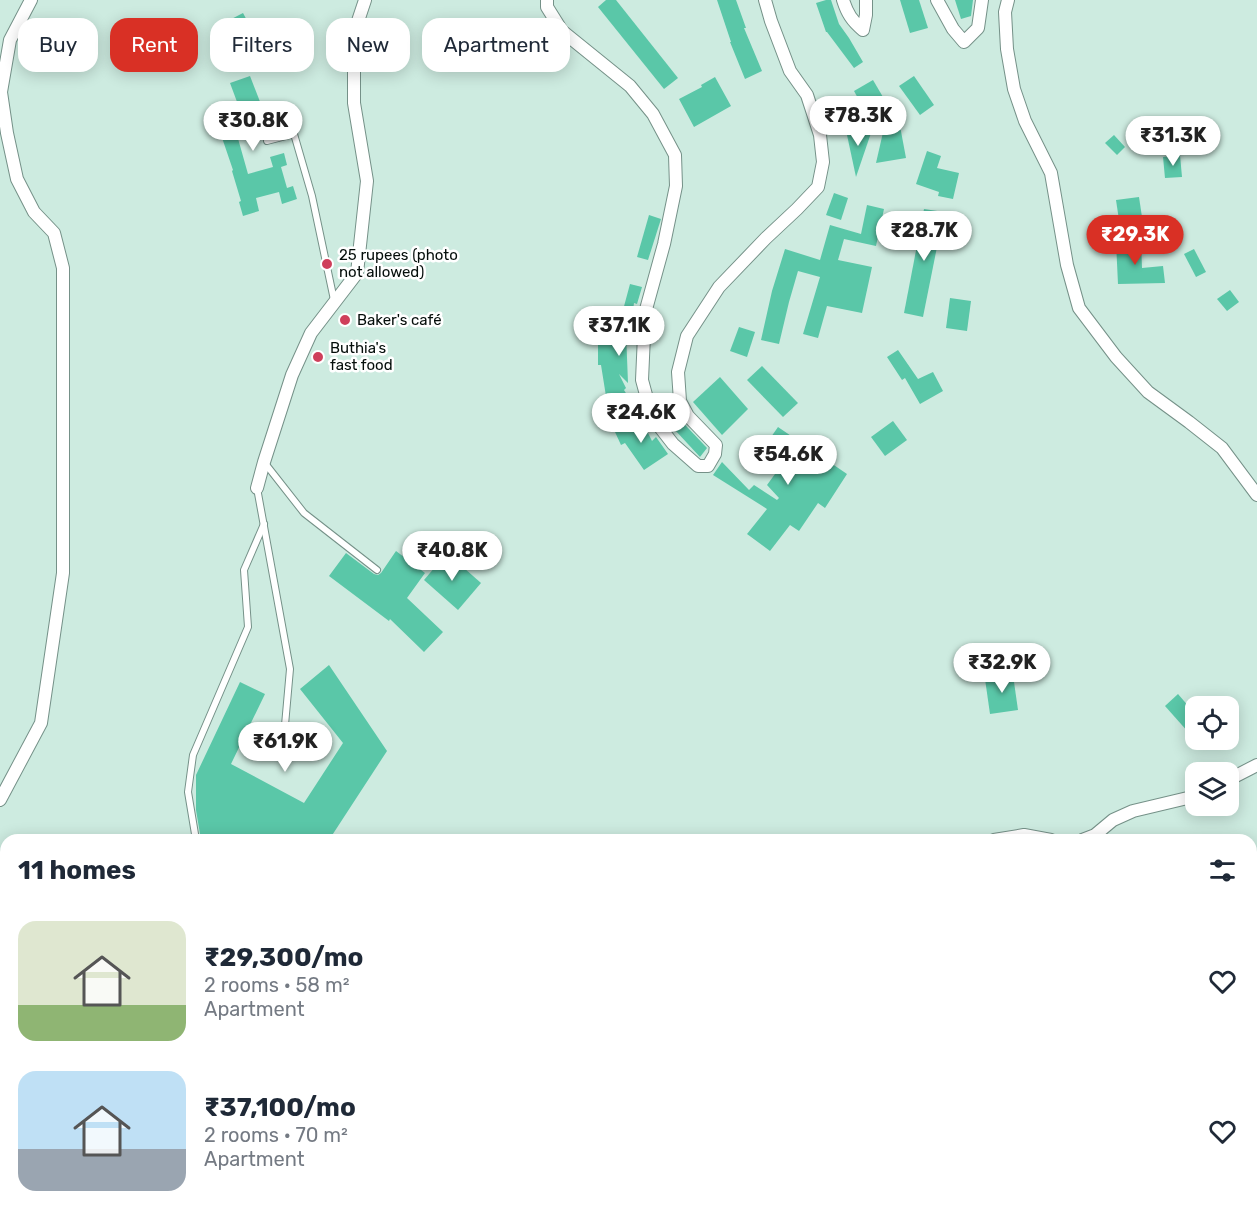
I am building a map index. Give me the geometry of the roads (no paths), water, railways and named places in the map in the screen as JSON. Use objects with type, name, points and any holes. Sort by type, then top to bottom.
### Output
[{"type":"street","points":[[0,800],[41,723],[63,573],[63,268],[54,233],[34,212],[17,179],[1,92],[10,40],[31,0]]},
{"type":"street","points":[[257,488],[292,375],[311,333],[357,273],[367,181],[354,104],[354,33],[365,0]]},
{"type":"street","points":[[548,0],[548,7],[562,32],[630,86],[653,114],[675,155],[676,186],[664,244],[645,313],[642,380],[652,417],[673,444],[698,466],[708,466],[715,454],[716,445],[688,416],[680,401],[678,372],[687,336],[719,287],[818,187],[823,162],[820,135],[807,95],[789,72],[765,0]]},
{"type":"street","points":[[843,0],[846,12],[863,30],[866,0]]},
{"type":"street","points":[[937,0],[963,42],[978,28],[982,0]]},
{"type":"street","points":[[1008,0],[1005,12],[1006,49],[1014,89],[1025,121],[1052,173],[1067,265],[1079,308],[1116,357],[1148,392],[1222,448],[1257,495]]},
{"type":"street","points":[[1239,774],[1257,765]]},
{"type":"street","points":[[1096,834],[1113,820],[1133,811],[1185,799]]},
{"type":"lane","points":[[267,141],[294,134],[312,196],[334,304]]},
{"type":"lane","points":[[264,462],[304,513],[377,570]]},
{"type":"lane","points":[[257,488],[290,669],[285,725]]},
{"type":"lane","points":[[195,834],[188,792],[193,755],[248,627],[244,570],[264,524]]},
{"type":"place","name":"25 rupees (photo not allowed)","points":[[327,264]]},
{"type":"place","name":"Baker's café","points":[[345,320]]},
{"type":"place","name":"Buthia's fast food","points":[[318,357]]}]
